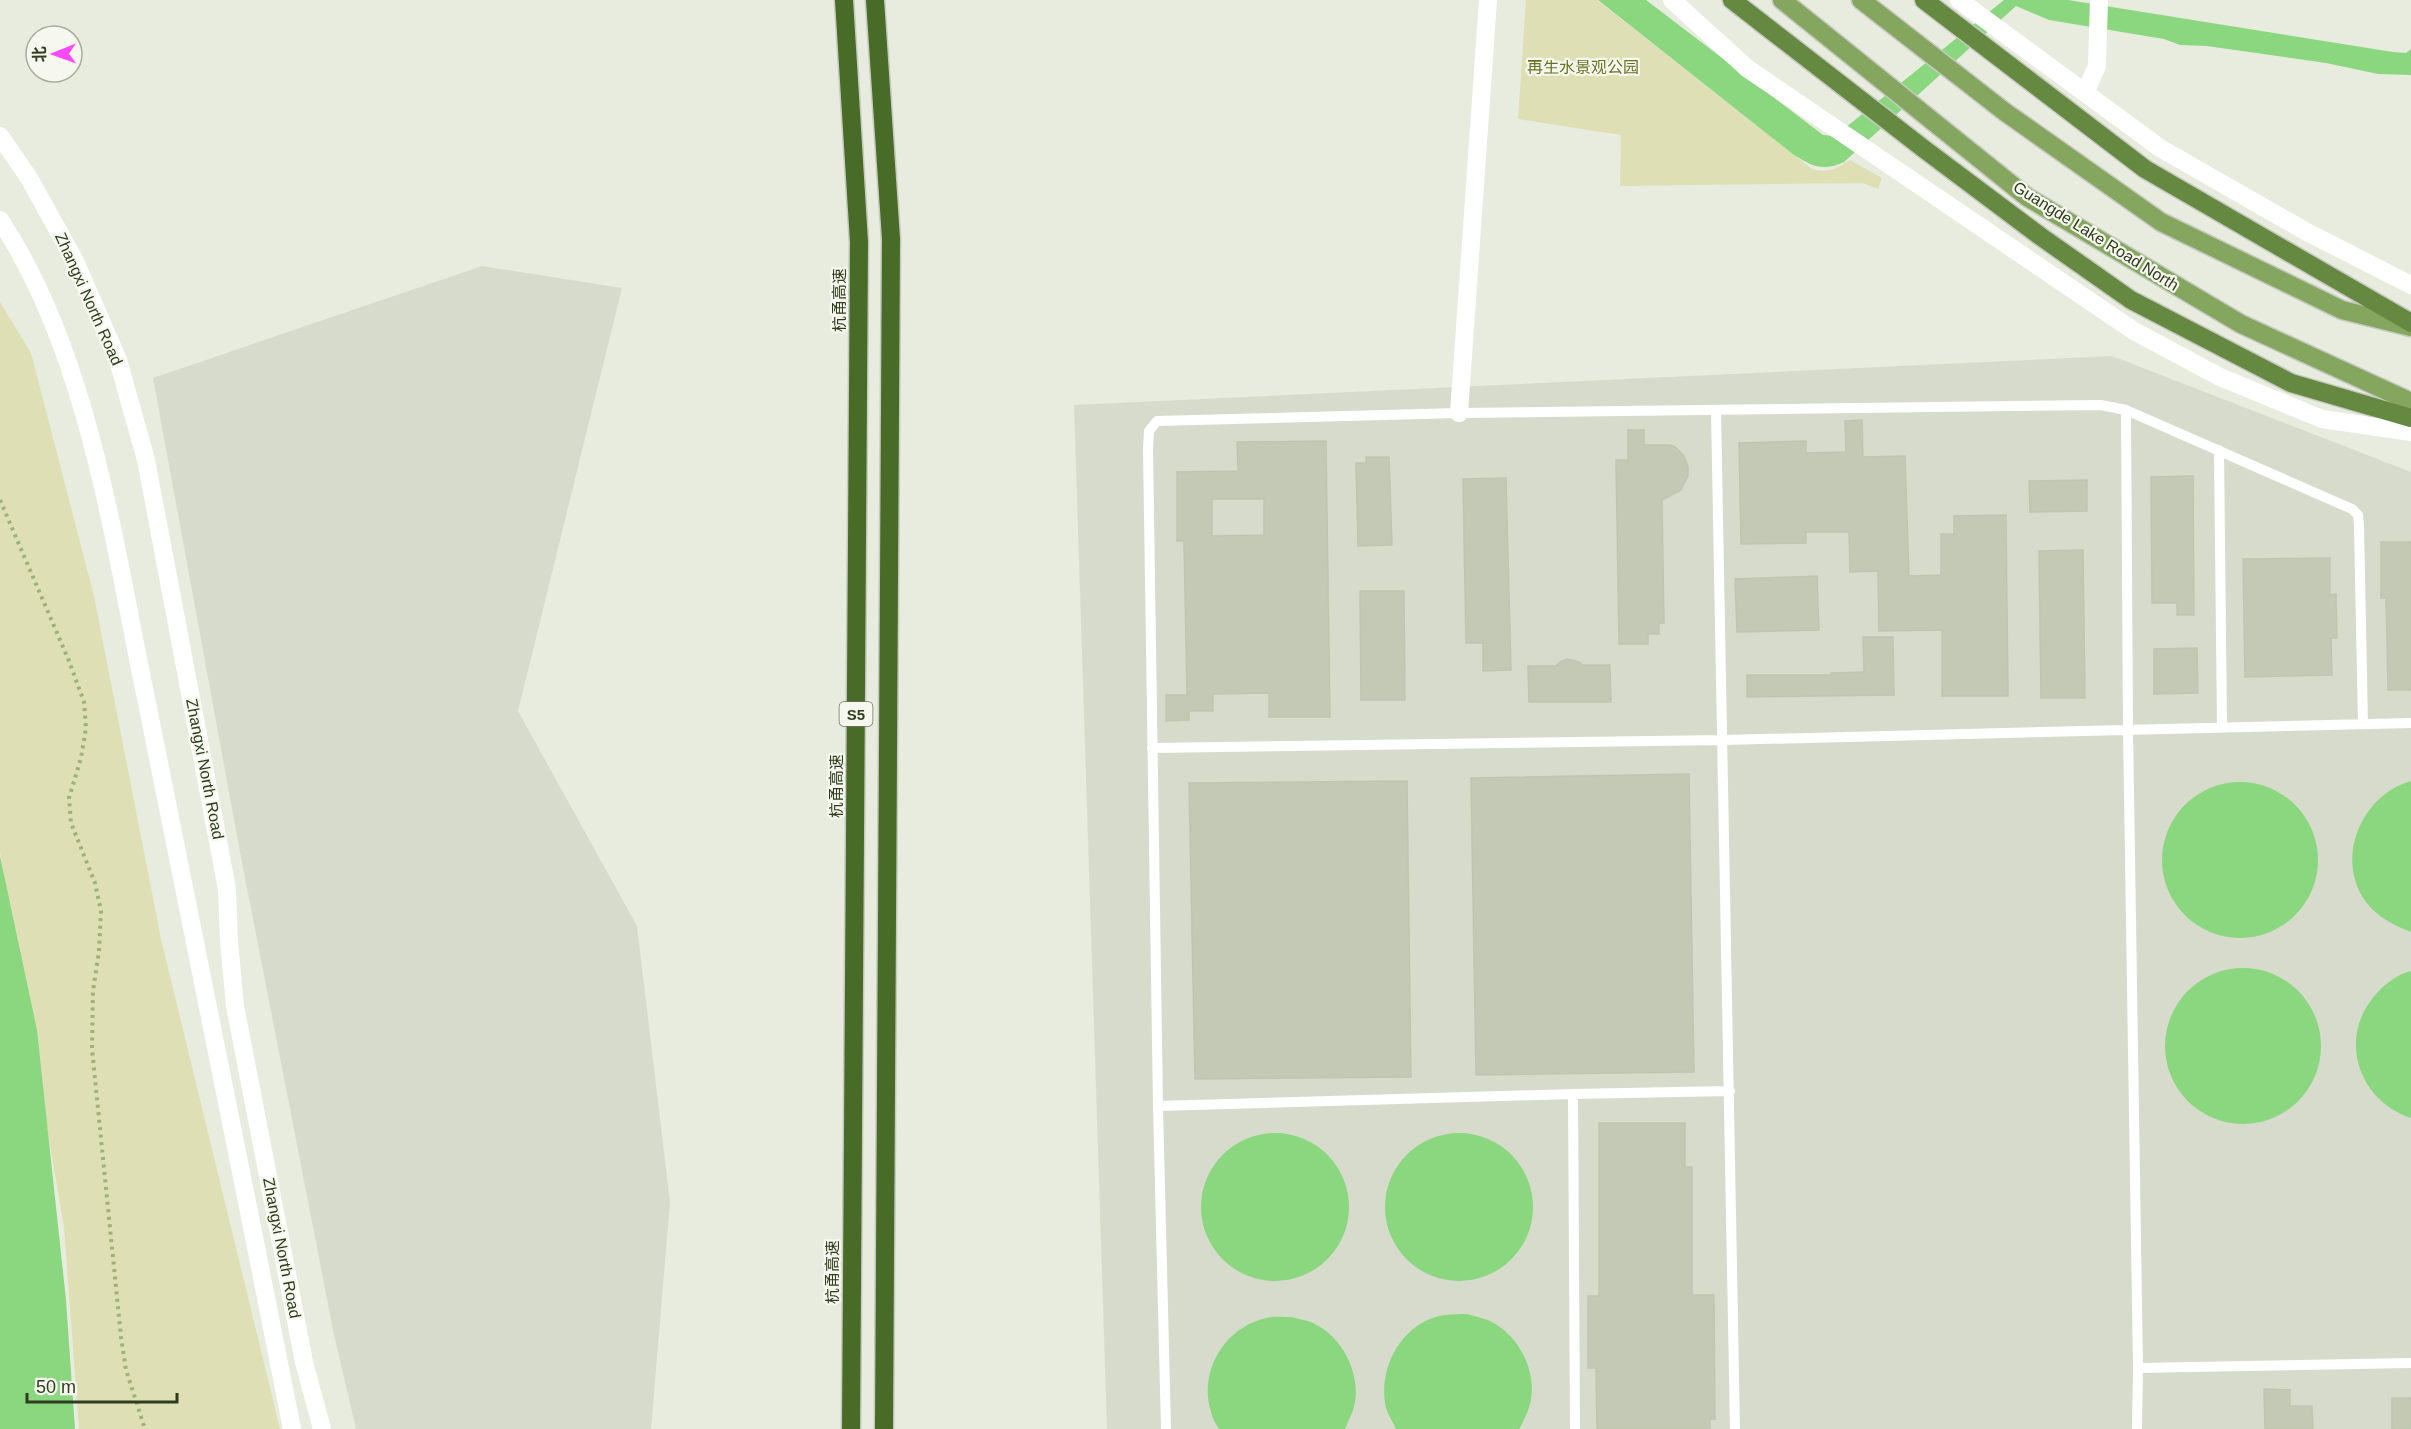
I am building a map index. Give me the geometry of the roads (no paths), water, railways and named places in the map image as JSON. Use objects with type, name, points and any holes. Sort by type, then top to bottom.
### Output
[{"type":"highway","name":"杭甬高速","points":[[844,0],[859,242],[851,1429]]},
{"type":"highway","name":"S5","points":[[875,0],[891,239],[884,1429]]},
{"type":"highway","points":[[1732,0],[1924,149],[2040,236],[2131,300],[2291,383],[2411,418]]},
{"type":"highway","points":[[1924,0],[2145,169],[2411,323]]},
{"type":"main road","name":"Guangde Lake Road North","points":[[1782,0],[2027,197],[2241,324],[2411,402]]},
{"type":"main road","points":[[1861,0],[2005,112],[2161,222],[2342,310],[2411,327]]},
{"type":"street","points":[[1459,413],[1488,0]]},
{"type":"street","points":[[1671,0],[1748,69],[2134,331],[2220,377],[2322,419],[2411,432]]},
{"type":"street","points":[[1959,0],[2160,148],[2305,231],[2411,285]]},
{"type":"street","points":[[2085,93],[2097,66],[2099,0]]},
{"type":"street","name":"Zhangxi North Road","points":[[0,136],[29,178],[75,261],[118,360],[146,460],[227,889],[235,1006],[304,1362],[322,1429]]},
{"type":"street","name":"Zhangxi North Road","points":[[0,220],[44,299],[73,377],[99,473],[155,740],[292,1429]]},
{"type":"lane","points":[[1166,1429],[1158,1106],[1148,449],[1149,431],[1157,421],[1459,413],[2101,405],[2126,410],[2344,503],[2358,515],[2362,724]]},
{"type":"lane","points":[[2126,410],[2137,1429]]},
{"type":"lane","points":[[1716,411],[1736,1429]]},
{"type":"lane","points":[[2219,450],[2222,727]]},
{"type":"lane","points":[[1152,748],[1723,740],[2411,723]]},
{"type":"lane","points":[[1158,1106],[1730,1091]]},
{"type":"lane","points":[[1573,1094],[1575,1429]]},
{"type":"lane","points":[[2138,1368],[2411,1364]]},
{"type":"park label","name":"再生水景观公园","points":[[1583,67]]}]
